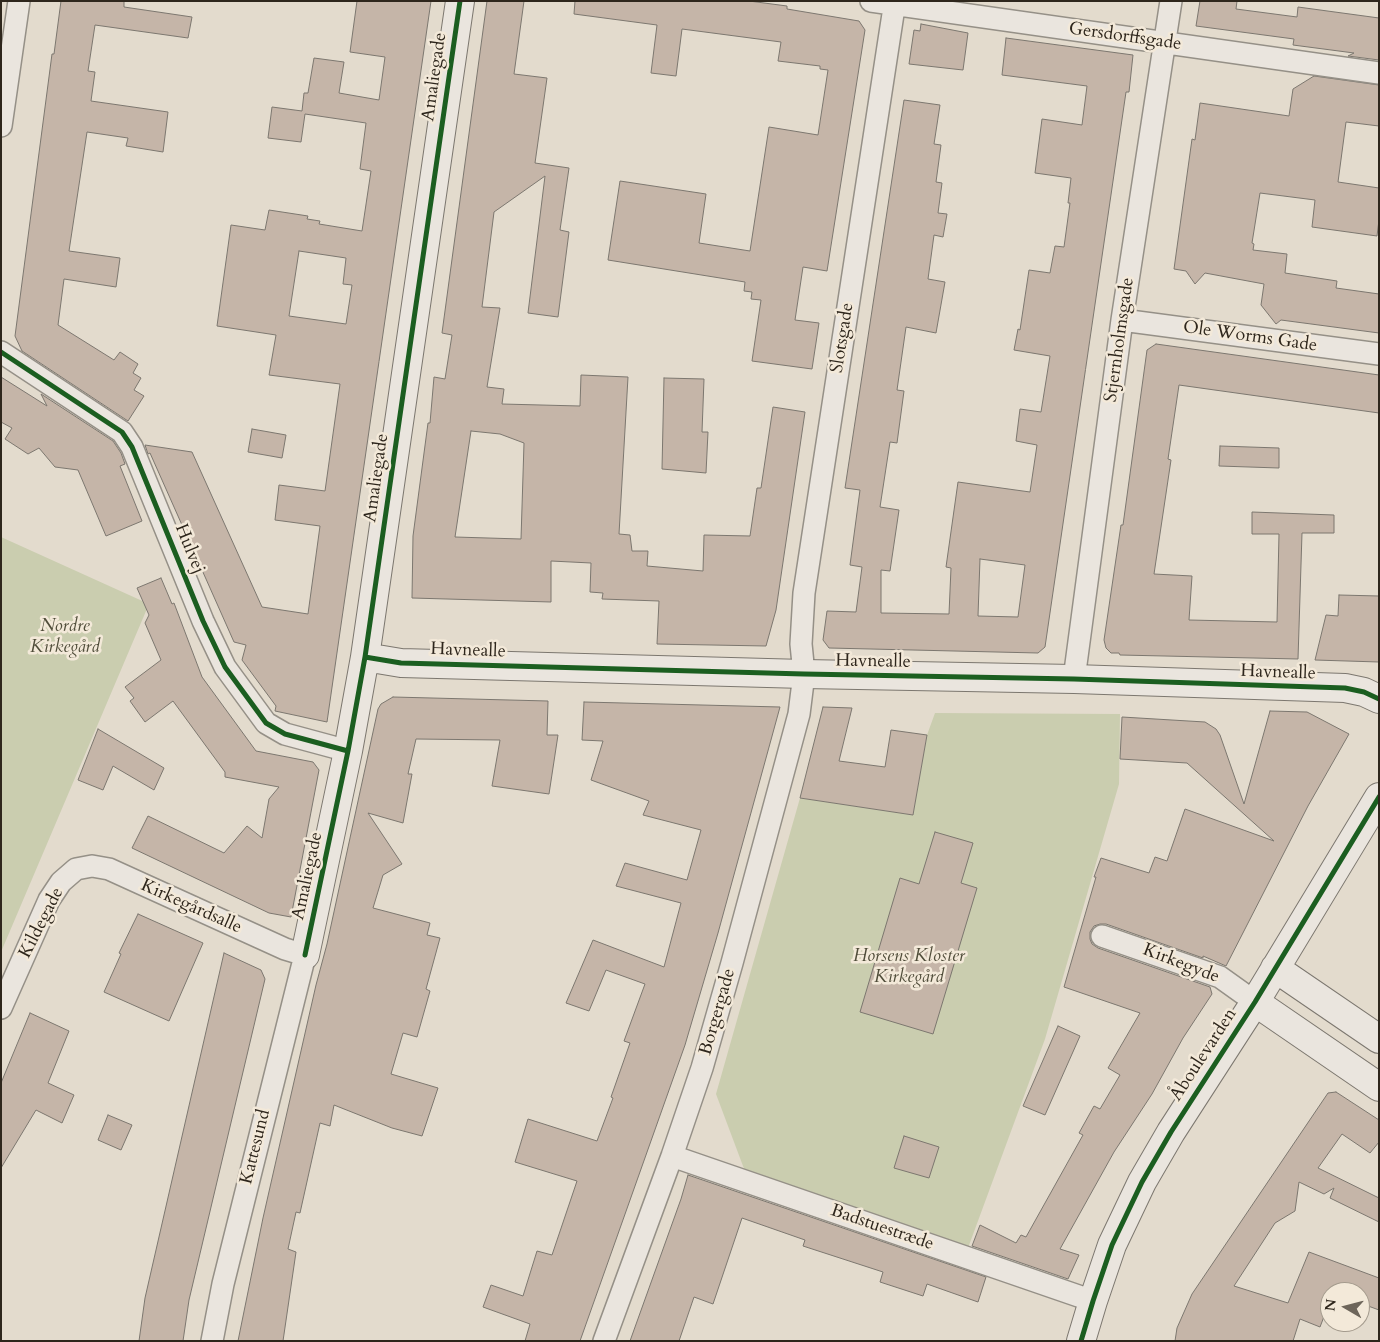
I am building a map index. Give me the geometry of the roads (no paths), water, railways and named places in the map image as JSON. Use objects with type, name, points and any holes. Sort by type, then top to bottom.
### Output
[{"type":"street","points":[[1,126],[19,1]]},
{"type":"street","name":"Amaliegade","points":[[305,955],[348,751],[365,658],[460,1]]},
{"type":"street","name":"Gersdorffsgade","points":[[871,1],[1379,73]]},
{"type":"street","name":"Stjernholmsgade","points":[[1074,679],[1122,320],[1171,1]]},
{"type":"street","name":"Slotsgade","points":[[804,674],[801,644],[804,593],[894,3]]},
{"type":"street","name":"Ole Worms Gade","points":[[1122,320],[1379,354]]},
{"type":"street","name":"Hulvej","points":[[1,352],[122,432],[132,447],[203,621],[225,667],[266,723],[285,734],[348,751]]},
{"type":"street","name":"Havnealle","points":[[365,658],[401,663],[1074,679],[1345,688],[1364,692],[1379,699]]},
{"type":"street","name":"Borgergade","points":[[604,1341],[702,1068],[799,714],[804,674]]},
{"type":"street","name":"Åboulevarden","points":[[1081,1341],[1112,1245],[1142,1182],[1171,1132],[1255,1002],[1379,798]]},
{"type":"street","name":"Kirkegårdsalle","points":[[76,869],[92,866],[109,869],[285,949],[305,955]]},
{"type":"street","name":"Kildegade","points":[[1,1008],[49,900],[61,882],[76,869]]},
{"type":"street","name":"Kirkegyde","points":[[1102,936],[1220,977],[1255,1002]]},
{"type":"street","name":"Kattesund","points":[[212,1341],[223,1284],[305,955]]},
{"type":"street","points":[[1275,968],[1379,1039]]},
{"type":"street","points":[[1255,1002],[1379,1087]]},
{"type":"street","name":"Badstuestræde","points":[[672,1156],[1093,1301]]},
{"type":"park label","name":"Nordre Kirkegård","points":[[65,638]]},
{"type":"park label","name":"Horsens Kloster Kirkegård","points":[[909,968]]}]
